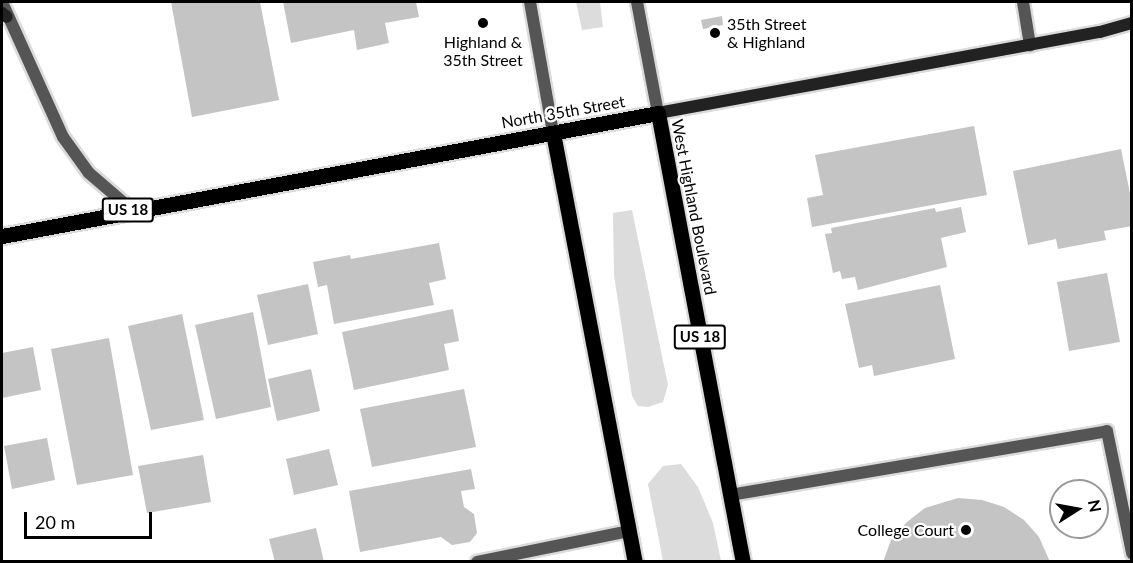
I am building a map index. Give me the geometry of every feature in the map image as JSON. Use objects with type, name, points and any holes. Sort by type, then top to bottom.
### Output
[{"type":"main road","name":"North 35th Street","points":[[2,236],[131,209],[1030,45],[1131,23]]},
{"type":"main road","name":"West Highland Boulevard","points":[[657,113],[743,561]]},
{"type":"main road","points":[[553,133],[635,561]]},
{"type":"street","points":[[2,2],[4,15],[63,137],[89,173],[131,209]]},
{"type":"street","points":[[530,2],[553,133]]},
{"type":"street","name":"West Highland Boulevard","points":[[637,2],[657,113]]},
{"type":"street","points":[[1023,2],[1030,45]]},
{"type":"street","points":[[730,495],[1107,431],[1131,553]]},
{"type":"street","points":[[477,561],[629,531]]},
{"type":"shaded area","points":[[576,2],[600,2],[603,27],[582,30]]},
{"type":"shaded area","points":[[632,210],[668,385],[663,402],[648,407],[638,406],[632,396],[614,275],[613,213]]},
{"type":"shaded area","points":[[681,464],[698,487],[713,523],[721,561],[663,561],[648,484],[663,466]]},
{"type":"building","points":[[171,2],[260,2],[279,100],[192,117]]},
{"type":"building","points":[[283,2],[416,2],[419,17],[385,23],[389,43],[357,50],[354,30],[291,43]]},
{"type":"building","points":[[722,16],[723,25],[703,29],[701,20]]},
{"type":"building","points":[[974,126],[987,195],[812,227],[807,198],[823,195],[815,155]]},
{"type":"building","points":[[1121,149],[1132,203],[1132,226],[1104,231],[1106,240],[1058,249],[1056,239],[1028,245],[1013,171]]},
{"type":"building","points":[[961,207],[966,232],[941,238],[947,267],[858,290],[855,277],[842,279],[840,271],[833,273],[825,234],[832,233],[831,228],[935,208],[936,212]]},
{"type":"building","points":[[439,243],[446,279],[429,283],[434,305],[334,324],[327,285],[318,287],[313,262],[350,255],[351,259]]},
{"type":"building","points":[[1107,273],[1120,342],[1069,351],[1057,282]]},
{"type":"building","points":[[308,284],[318,334],[268,345],[257,295]]},
{"type":"building","points":[[940,285],[955,359],[874,376],[872,365],[859,368],[845,304]]},
{"type":"building","points":[[453,309],[459,341],[444,344],[449,370],[354,390],[342,332]]},
{"type":"building","points":[[253,312],[271,407],[216,419],[195,325]]},
{"type":"building","points":[[182,314],[204,420],[151,430],[128,326]]},
{"type":"building","points":[[109,338],[133,475],[77,485],[51,349]]},
{"type":"building","points":[[33,347],[41,390],[2,398],[2,353]]},
{"type":"building","points":[[311,369],[320,411],[277,421],[268,379]]},
{"type":"building","points":[[464,389],[476,447],[372,467],[360,409]]},
{"type":"building","points":[[47,438],[55,480],[12,489],[4,446]]},
{"type":"building","points":[[329,449],[338,485],[294,495],[286,459]]},
{"type":"building","points":[[203,455],[211,502],[147,513],[138,466]]},
{"type":"building","points":[[471,469],[475,489],[461,491],[464,507],[474,514],[477,533],[470,542],[452,545],[441,537],[360,552],[349,491]]},
{"type":"building","name":"College Court","points":[[958,498],[982,500],[1004,507],[1024,520],[1039,537],[1050,562],[883,562],[891,540],[907,522],[925,508]]},
{"type":"building","points":[[316,528],[324,562],[275,562],[269,539]]},
{"type":"place","name":"Highland & 35th Street","points":[[483,23]]},
{"type":"place","name":"35th Street & Highland","points":[[715,33]]},
{"type":"place","name":"College Court","points":[[966,530]]}]
